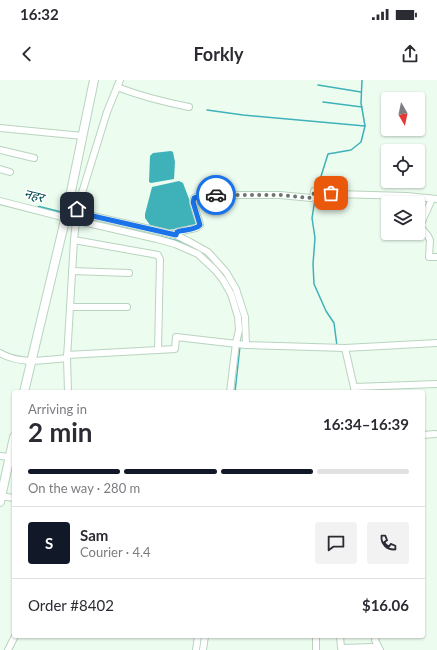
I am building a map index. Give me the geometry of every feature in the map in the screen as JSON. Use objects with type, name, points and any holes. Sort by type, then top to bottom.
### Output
[{"type":"main road","points":[[24,390],[66,218],[94,80]]},
{"type":"main road","points":[[0,498],[12,445]]},
{"type":"street","points":[[120,80],[107,112],[77,209],[84,214],[176,235],[208,252],[236,289],[245,317],[246,344]]},
{"type":"street","points":[[117,87],[134,94],[188,107]]},
{"type":"street","points":[[0,128],[83,136]]},
{"type":"street","points":[[0,150],[34,158]]},
{"type":"street","points":[[0,169],[10,172]]},
{"type":"street","points":[[176,235],[177,232],[196,228],[200,225],[193,202],[194,198],[196,197],[280,195],[311,198],[313,197],[314,191],[408,196],[434,199],[420,226],[430,240],[429,257],[437,257]]},
{"type":"street","points":[[0,202],[157,239],[175,244],[198,254],[223,280],[231,294],[238,317],[239,330],[230,390]]},
{"type":"street","points":[[68,390],[67,356],[76,221]]},
{"type":"street","points":[[74,240],[158,255],[160,258],[158,350]]},
{"type":"street","points":[[72,271],[129,273]]},
{"type":"street","points":[[70,307],[127,307]]},
{"type":"street","points":[[0,353],[6,357],[31,361],[67,356],[175,349],[176,337],[246,344],[345,348],[437,342]]},
{"type":"street","points":[[345,348],[355,389],[437,384]]},
{"type":"street","points":[[425,435],[435,434]]},
{"type":"street","points":[[0,456],[9,457]]},
{"type":"street","points":[[0,498],[12,498]]},
{"type":"street","points":[[8,650],[14,638]]},
{"type":"street","points":[[196,650],[198,638]]},
{"type":"street","points":[[203,650],[205,638]]},
{"type":"street","points":[[316,638],[316,650]]},
{"type":"street","points":[[340,638],[341,648],[373,647],[375,650]]},
{"type":"street","points":[[376,638],[380,650]]},
{"type":"water","points":[[173,152],[175,162],[174,179],[151,183],[149,182],[150,156],[153,153]]},
{"type":"water","points":[[179,181],[183,183],[197,220],[196,225],[169,230],[150,225],[145,218],[145,214],[152,187]]},
{"type":"waterway","points":[[317,189],[328,154],[351,150],[361,142],[365,126],[361,103],[362,80]]},
{"type":"waterway","points":[[318,85],[361,92]]},
{"type":"waterway","points":[[323,102],[362,107]]},
{"type":"waterway","points":[[207,110],[243,115],[365,126]]},
{"type":"waterway","points":[[315,199],[312,218],[315,238],[313,264],[314,284],[326,311],[334,323],[337,346]]},
{"type":"waterway","name":"नहर","points":[[39,208],[63,214]]},
{"type":"waterway","points":[[69,215],[183,242],[190,245]]},
{"type":"waterway","points":[[242,318],[242,326]]},
{"type":"waterway","points":[[240,342],[241,334]]},
{"type":"waterway","points":[[235,390],[240,346]]},
{"type":"way so far","points":[[216,195],[280,195],[311,198],[313,197],[314,191],[331,193]]},
{"type":"route","points":[[77,209],[84,214],[176,235],[177,232],[196,228],[200,225],[193,202],[194,198],[216,195]]}]
